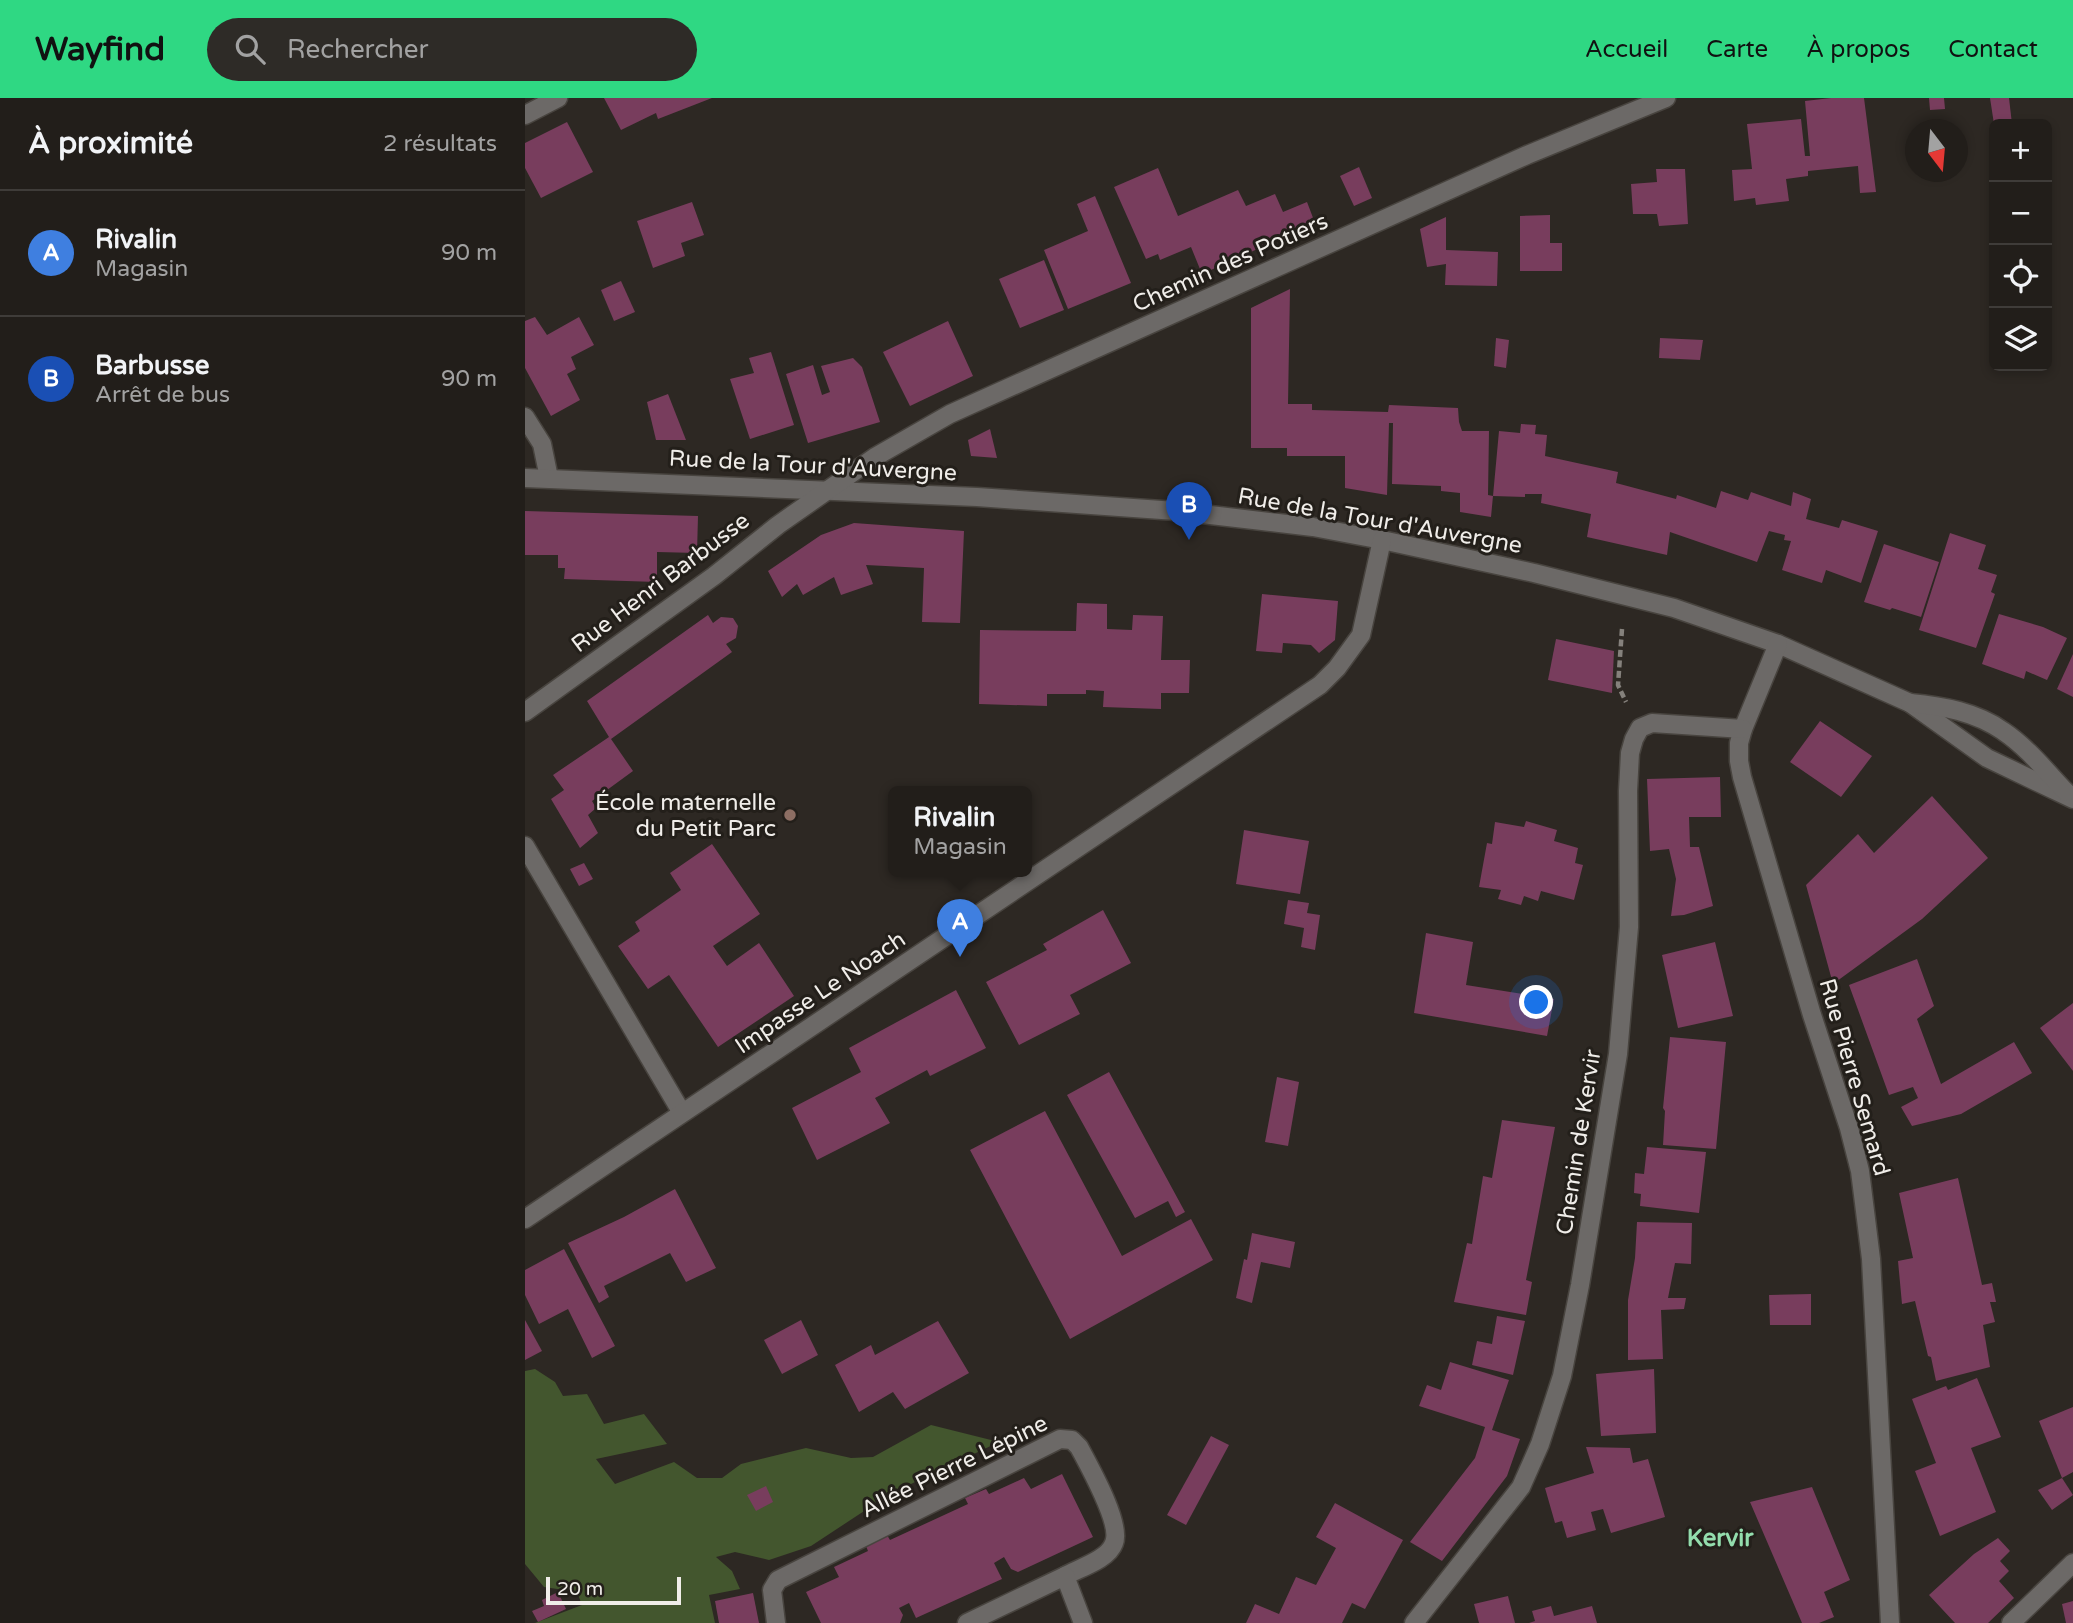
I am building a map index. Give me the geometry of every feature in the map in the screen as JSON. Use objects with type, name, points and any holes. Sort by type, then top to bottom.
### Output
[{"type":"street","points":[[525,115],[558,98]]},
{"type":"street","name":"Chemin des Potiers","points":[[825,492],[875,457],[950,414],[1527,155],[1666,98]]},
{"type":"street","points":[[525,417],[542,444],[548,478]]},
{"type":"street","name":"Rue de la Tour d'Auvergne","points":[[525,478],[977,497],[1190,512],[1313,527],[1382,540],[1630,596],[1674,608],[1778,645],[1910,703],[1987,758],[2073,799]]},
{"type":"street","name":"Rue Henri Barbusse","points":[[525,712],[825,492]]},
{"type":"street","name":"Impasse Le Noach","points":[[525,1219],[1320,685],[1337,668],[1361,635],[1382,540]]},
{"type":"street","name":"Rue Pierre Semard","points":[[1778,645],[1742,729],[1739,761],[1860,1171],[1872,1271],[1890,1623]]},
{"type":"street","name":"Rue de la Tour d'Auvergne","points":[[1910,703],[1939,706],[1987,721],[2027,752],[2073,799]]},
{"type":"street","points":[[1640,728],[1646,723],[1652,723],[1742,729]]},
{"type":"street","name":"Chemin de Kervir","points":[[1414,1623],[1521,1487],[1534,1461],[1562,1376],[1580,1285],[1618,1054],[1629,927],[1630,753],[1640,728]]},
{"type":"street","points":[[525,846],[682,1113]]},
{"type":"street","name":"Allée Pierre Lépine","points":[[776,1623],[772,1590],[778,1580],[1060,1439],[1072,1440],[1079,1447],[1114,1520],[1114,1545],[1103,1556],[967,1623]]},
{"type":"street","points":[[2011,1623],[2073,1563]]},
{"type":"street","points":[[1065,1576],[1083,1623]]},
{"type":"path","points":[[1630,596],[1623,620],[1618,685],[1640,728]]},
{"type":"green space","points":[[535,1369],[555,1382],[563,1396],[587,1394],[604,1424],[644,1414],[667,1444],[596,1459],[615,1484],[674,1462],[697,1478],[722,1478],[741,1464],[806,1448],[851,1458],[873,1457],[931,1425],[999,1442],[890,1494],[811,1546],[769,1560],[735,1552],[716,1557],[732,1571],[740,1589],[709,1595],[715,1623],[535,1623],[582,1605],[577,1592],[544,1587],[525,1564],[525,1371]]},
{"type":"building","points":[[604,98],[712,98],[658,119],[656,113],[621,130]]},
{"type":"building","points":[[1864,98],[1876,192],[1860,193],[1858,166],[1808,171],[1808,176],[1786,179],[1789,201],[1756,205],[1755,198],[1734,201],[1732,170],[1752,169],[1747,124],[1801,119],[1805,156],[1810,156],[1805,101]]},
{"type":"building","points":[[1929,98],[1944,98],[1945,109],[1930,110]]},
{"type":"building","points":[[1990,98],[2009,98],[2011,119],[1993,119]]},
{"type":"building","points":[[567,122],[593,172],[541,198],[525,168],[525,143]]},
{"type":"building","points":[[1359,167],[1372,198],[1354,206],[1340,176]]},
{"type":"building","points":[[1158,168],[1178,216],[1238,190],[1246,206],[1275,194],[1283,212],[1307,202],[1315,223],[1202,274],[1191,247],[1160,260],[1158,254],[1146,259],[1114,187]]},
{"type":"building","points":[[1656,169],[1685,169],[1688,224],[1659,226],[1657,214],[1633,214],[1631,184],[1657,182]]},
{"type":"building","points":[[1095,196],[1131,283],[1068,309],[1044,250],[1088,231],[1077,204]]},
{"type":"building","points":[[692,202],[704,235],[681,243],[685,256],[653,268],[637,221]]},
{"type":"building","points":[[1550,215],[1550,243],[1562,243],[1562,271],[1520,271],[1520,216]]},
{"type":"building","points":[[1446,217],[1446,250],[1498,252],[1497,286],[1445,285],[1446,264],[1427,267],[1420,229]]},
{"type":"building","points":[[1044,260],[1064,310],[1020,328],[999,279]]},
{"type":"building","points":[[621,281],[635,312],[614,321],[601,290]]},
{"type":"building","points":[[1290,289],[1288,404],[1312,404],[1312,410],[1388,412],[1389,405],[1458,408],[1462,431],[1489,431],[1488,495],[1493,496],[1491,517],[1460,512],[1460,493],[1441,491],[1441,486],[1392,484],[1393,423],[1389,423],[1387,495],[1345,488],[1345,456],[1287,456],[1287,448],[1251,448],[1251,308]]},
{"type":"building","points":[[535,317],[547,335],[579,317],[594,345],[571,357],[576,369],[567,374],[580,400],[551,416],[525,368],[525,321]]},
{"type":"building","points":[[948,321],[973,376],[910,406],[883,352]]},
{"type":"building","points":[[1496,338],[1509,340],[1506,368],[1494,366]]},
{"type":"building","points":[[1660,338],[1703,340],[1700,360],[1659,358]]},
{"type":"building","points":[[771,352],[794,425],[750,439],[730,379],[754,373],[749,358]]},
{"type":"building","points":[[853,358],[862,367],[880,422],[808,443],[786,374],[813,365],[822,395],[830,392],[821,366]]},
{"type":"building","points":[[668,394],[686,440],[656,440],[647,402]]},
{"type":"building","points":[[1521,424],[1536,425],[1535,434],[1547,435],[1545,456],[1618,472],[1616,483],[1676,499],[1677,495],[1716,508],[1721,491],[1748,500],[1751,492],[1791,506],[1793,492],[1811,499],[1806,519],[1839,528],[1842,520],[1878,531],[1861,583],[1826,570],[1822,583],[1782,570],[1791,541],[1784,540],[1785,535],[1769,531],[1757,562],[1670,532],[1667,555],[1587,537],[1591,514],[1541,503],[1542,494],[1525,494],[1525,497],[1493,496],[1499,431],[1520,433]]},
{"type":"building","points":[[990,429],[997,458],[971,456],[968,440]]},
{"type":"building","points":[[525,511],[698,516],[697,553],[657,552],[657,582],[564,579],[565,568],[558,568],[558,555],[525,555]]},
{"type":"building","points":[[854,523],[964,531],[960,623],[922,622],[924,568],[866,565],[873,584],[841,595],[834,577],[803,595],[797,584],[782,597],[768,571],[821,535]]},
{"type":"building","points":[[1950,533],[1986,545],[1978,569],[1997,575],[1991,592],[1995,594],[1976,648],[1919,630]]},
{"type":"building","points":[[1884,544],[1939,562],[1921,617],[1864,602]]},
{"type":"building","points":[[1262,594],[1338,601],[1335,640],[1319,653],[1311,645],[1283,643],[1282,653],[1256,651]]},
{"type":"building","points":[[1077,603],[1107,604],[1107,629],[1132,630],[1133,615],[1163,616],[1161,660],[1190,660],[1189,693],[1161,693],[1161,709],[1103,707],[1104,691],[1086,690],[1086,694],[1047,694],[1047,706],[979,704],[980,630],[1076,631]]},
{"type":"building","points":[[1999,614],[2043,627],[2067,638],[2047,680],[2026,671],[2024,679],[1982,664]]},
{"type":"building","points":[[708,615],[713,623],[721,617],[733,618],[738,626],[736,638],[726,644],[732,652],[611,739],[633,771],[592,801],[596,808],[588,815],[598,833],[580,848],[551,799],[564,790],[553,775],[609,737],[587,701]]},
{"type":"building","points":[[1556,639],[1614,651],[1612,693],[1548,680]]},
{"type":"building","points":[[2073,654],[2073,697],[2057,689]]},
{"type":"building","points":[[1820,721],[1872,756],[1841,797],[1790,762]]},
{"type":"building","points":[[1720,777],[1721,817],[1689,817],[1690,847],[1699,847],[1713,906],[1671,916],[1676,879],[1669,849],[1650,851],[1647,779]]},
{"type":"building","points":[[1932,796],[1988,858],[1922,919],[1833,984],[1806,885],[1858,834],[1874,853]]},
{"type":"building","points":[[1526,821],[1557,830],[1554,841],[1578,848],[1575,863],[1583,865],[1574,900],[1541,891],[1538,901],[1524,896],[1521,905],[1498,899],[1501,890],[1479,887],[1487,843],[1492,844],[1495,822],[1524,827]]},
{"type":"building","points":[[1244,830],[1309,841],[1300,894],[1236,884]]},
{"type":"building","points":[[712,844],[760,914],[713,946],[727,966],[759,943],[794,996],[718,1047],[669,975],[648,989],[618,946],[640,931],[635,922],[681,890],[670,873]]},
{"type":"building","points":[[584,863],[593,879],[579,886],[570,869]]},
{"type":"building","points":[[1288,900],[1309,903],[1307,913],[1320,915],[1315,950],[1301,947],[1304,928],[1284,924]]},
{"type":"building","points":[[1103,910],[1131,963],[1070,995],[1080,1014],[1019,1045],[986,982],[1047,950],[1043,944]]},
{"type":"building","points":[[1426,933],[1473,942],[1466,985],[1554,999],[1547,1036],[1414,1013]]},
{"type":"building","points":[[1715,942],[1733,1016],[1678,1028],[1662,955]]},
{"type":"building","points":[[1917,959],[1934,1006],[1917,1019],[1941,1084],[2014,1042],[2032,1073],[1961,1114],[1912,1126],[1901,1107],[1918,1098],[1913,1087],[1889,1095],[1849,985]]},
{"type":"building","points":[[956,990],[986,1048],[930,1076],[927,1070],[875,1098],[890,1123],[817,1160],[792,1108],[861,1072],[849,1048]]},
{"type":"building","points":[[2073,1003],[2073,1071],[2040,1028]]},
{"type":"building","points":[[1670,1037],[1726,1042],[1716,1149],[1663,1145],[1663,1108]]},
{"type":"building","points":[[1109,1072],[1185,1212],[1176,1217],[1168,1201],[1135,1218],[1067,1095]]},
{"type":"building","points":[[1277,1077],[1299,1082],[1288,1146],[1265,1142]]},
{"type":"building","points":[[1045,1111],[1122,1256],[1191,1219],[1213,1260],[1070,1339],[970,1150]]},
{"type":"building","points":[[1502,1120],[1555,1127],[1526,1280],[1532,1282],[1526,1315],[1454,1302],[1467,1243],[1472,1244],[1483,1176],[1492,1178]]},
{"type":"building","points":[[1647,1147],[1706,1152],[1699,1213],[1640,1206],[1641,1194],[1634,1193],[1635,1173],[1644,1174]]},
{"type":"building","points":[[1958,1178],[1982,1285],[1992,1283],[1996,1302],[1990,1302],[1995,1322],[1983,1325],[1990,1367],[1936,1381],[1915,1301],[1902,1304],[1898,1261],[1913,1258],[1899,1193]]},
{"type":"building","points":[[675,1189],[716,1268],[686,1282],[670,1253],[604,1286],[609,1297],[599,1303],[568,1243]]},
{"type":"building","points":[[1637,1222],[1692,1223],[1691,1264],[1675,1263],[1668,1298],[1686,1298],[1684,1309],[1661,1310],[1663,1359],[1628,1360],[1628,1300],[1635,1258]]},
{"type":"building","points":[[1252,1233],[1295,1242],[1290,1268],[1261,1262],[1252,1303],[1236,1298]]},
{"type":"building","points":[[564,1249],[615,1346],[592,1358],[568,1309],[539,1324],[525,1295],[525,1270]]},
{"type":"building","points":[[1811,1294],[1811,1325],[1770,1325],[1769,1295]]},
{"type":"building","points":[[1497,1316],[1525,1321],[1513,1375],[1472,1365],[1477,1341],[1492,1344]]},
{"type":"building","points":[[525,1320],[542,1351],[525,1360]]},
{"type":"building","points":[[801,1320],[818,1355],[782,1374],[764,1340]]},
{"type":"building","points":[[938,1321],[969,1373],[905,1409],[893,1392],[859,1412],[835,1365],[871,1345],[875,1355]]},
{"type":"building","points":[[1450,1362],[1509,1380],[1492,1430],[1520,1439],[1507,1476],[1442,1561],[1410,1542],[1475,1458],[1485,1427],[1419,1406],[1427,1385],[1441,1390]]},
{"type":"building","points":[[1654,1369],[1656,1433],[1601,1436],[1596,1374]]},
{"type":"building","points":[[1977,1378],[2001,1437],[1971,1448],[1996,1512],[1940,1536],[1915,1471],[1936,1463],[1912,1399],[1946,1386],[1948,1390]]},
{"type":"building","points":[[2073,1407],[2073,1472],[2062,1478],[2039,1421]]},
{"type":"building","points":[[1211,1436],[1229,1445],[1186,1525],[1167,1515]]},
{"type":"building","points":[[1586,1447],[1630,1448],[1633,1463],[1648,1459],[1665,1517],[1611,1533],[1603,1509],[1591,1512],[1596,1530],[1567,1538],[1562,1521],[1555,1523],[1545,1488],[1594,1473]]},
{"type":"building","points":[[1062,1474],[1093,1537],[1018,1572],[1011,1569],[1004,1557],[994,1563],[1002,1579],[916,1618],[909,1603],[899,1608],[903,1615],[900,1623],[821,1623],[806,1592],[839,1577],[834,1567],[868,1551],[866,1546],[887,1535],[890,1540],[968,1504],[965,1498],[986,1489],[989,1494],[1024,1478],[1031,1489]]},
{"type":"building","points":[[2062,1478],[2073,1495],[2052,1510],[2038,1490]]},
{"type":"building","points":[[766,1486],[773,1502],[756,1511],[747,1495]]},
{"type":"building","points":[[1812,1487],[1850,1580],[1824,1592],[1834,1617],[1819,1623],[1802,1623],[1750,1502]]},
{"type":"building","points":[[1335,1503],[1403,1540],[1365,1609],[1352,1603],[1342,1623],[1246,1623],[1255,1604],[1279,1614],[1296,1577],[1316,1585],[1336,1548],[1316,1537]]},
{"type":"building","points":[[1998,1538],[2010,1551],[2000,1561],[2009,1571],[1999,1581],[2014,1598],[1988,1623],[1955,1623],[1929,1595],[1974,1554]]},
{"type":"building","points":[[558,1592],[566,1609],[538,1622],[532,1611],[544,1606],[542,1600]]},
{"type":"building","points":[[753,1593],[759,1623],[719,1623],[715,1601]]},
{"type":"building","points":[[1508,1596],[1515,1623],[1479,1623],[1474,1604]]},
{"type":"building","points":[[2073,1601],[2073,1623],[2066,1623],[2062,1604]]},
{"type":"building","points":[[1551,1606],[1554,1616],[1592,1606],[1597,1623],[1529,1623],[1535,1621],[1532,1611]]},
{"type":"place","name":"Barbusse","points":[[1189,540]]},
{"type":"place","name":"École maternelle du Petit Parc","points":[[790,815]]},
{"type":"place","name":"Rivalin","points":[[960,957]]},
{"type":"district","name":"Kervir","points":[[1720,1538]]}]
